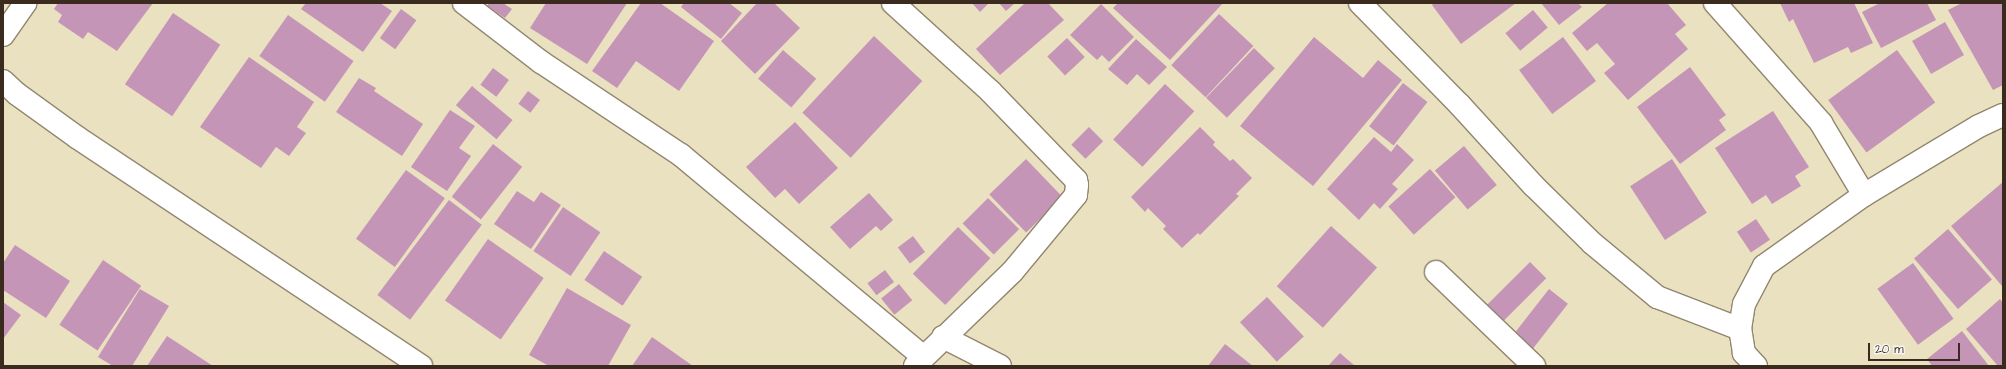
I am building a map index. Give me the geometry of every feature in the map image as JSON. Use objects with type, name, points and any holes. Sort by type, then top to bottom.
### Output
[{"type":"street","points":[[3,35],[25,3]]},
{"type":"street","points":[[464,3],[540,62],[681,156],[918,361],[1012,272],[1076,196],[1077,185],[1076,180],[990,91],[893,3]]},
{"type":"street","points":[[1360,3],[1459,104],[1534,186],[1592,243],[1657,297],[1740,329]]},
{"type":"street","points":[[1716,3],[1821,123],[1864,195]]},
{"type":"street","points":[[3,81],[17,94],[78,138],[421,366]]},
{"type":"street","points":[[1756,366],[1744,353],[1740,329],[1744,304],[1764,266],[1864,195],[1979,126],[2003,115]]},
{"type":"street","points":[[1436,272],[1534,366]]},
{"type":"street","points":[[943,338],[1000,366]]},
{"type":"building","points":[[58,3],[153,3],[117,51],[88,32],[83,39],[58,22],[62,15],[54,9]]},
{"type":"building","points":[[306,3],[380,3],[392,11],[363,52],[301,9]]},
{"type":"building","points":[[489,3],[503,3],[512,9],[505,18],[487,6]]},
{"type":"building","points":[[546,3],[627,3],[587,64],[530,28]]},
{"type":"building","points":[[641,3],[660,3],[714,41],[679,91],[636,61],[617,88],[592,71]]},
{"type":"building","points":[[684,3],[729,3],[742,13],[721,39],[681,7]]},
{"type":"building","points":[[757,3],[774,3],[800,28],[755,74],[721,41]]},
{"type":"building","points":[[972,3],[989,3],[980,12]]},
{"type":"building","points":[[999,3],[1015,3],[1006,11]]},
{"type":"building","points":[[1025,3],[1048,3],[1064,20],[1000,75],[976,49]]},
{"type":"building","points":[[1118,3],[1223,3],[1170,60],[1113,8]]},
{"type":"building","points":[[1434,3],[1516,3],[1461,44],[1432,5]]},
{"type":"building","points":[[1541,3],[1578,3],[1582,7],[1559,25]]},
{"type":"building","points":[[1608,3],[1667,3],[1686,25],[1675,34],[1688,49],[1628,100],[1604,73],[1615,64],[1597,43],[1587,51],[1572,33]]},
{"type":"building","points":[[1780,3],[1854,3],[1873,43],[1851,53],[1848,47],[1814,63],[1793,19],[1789,22]]},
{"type":"building","points":[[1880,3],[1927,3],[1936,20],[1881,48],[1862,12]]},
{"type":"building","points":[[1962,3],[2003,3],[2003,85],[1993,90],[1948,10]]},
{"type":"building","points":[[1101,4],[1134,37],[1109,62],[1102,55],[1097,60],[1070,35]]},
{"type":"building","points":[[401,9],[416,20],[395,49],[380,38]]},
{"type":"building","points":[[1533,10],[1548,28],[1520,51],[1505,33]]},
{"type":"building","points":[[173,13],[220,45],[172,116],[125,84]]},
{"type":"building","points":[[1219,14],[1253,46],[1206,97],[1171,65]]},
{"type":"building","points":[[288,15],[354,61],[325,102],[259,56]]},
{"type":"building","points":[[1945,22],[1964,55],[1931,74],[1912,41]]},
{"type":"building","points":[[874,36],[922,81],[851,158],[802,113]]},
{"type":"building","points":[[1314,37],[1363,78],[1378,60],[1402,80],[1313,186],[1240,126]]},
{"type":"building","points":[[1563,37],[1596,81],[1552,114],[1519,70]]},
{"type":"building","points":[[1067,38],[1085,57],[1065,75],[1047,56]]},
{"type":"building","points":[[1136,39],[1167,67],[1149,85],[1137,74],[1127,85],[1108,69]]},
{"type":"building","points":[[1254,48],[1275,68],[1227,118],[1206,98]]},
{"type":"building","points":[[783,50],[816,79],[791,108],[758,79]]},
{"type":"building","points":[[1897,50],[1935,103],[1866,153],[1828,100]]},
{"type":"building","points":[[249,57],[314,102],[297,127],[306,133],[289,156],[276,147],[261,168],[200,127]]},
{"type":"building","points":[[1690,67],[1726,115],[1719,120],[1726,130],[1680,164],[1637,107]]},
{"type":"building","points":[[493,68],[509,80],[496,97],[480,85]]},
{"type":"building","points":[[359,78],[376,88],[374,91],[423,124],[402,156],[336,112]]},
{"type":"building","points":[[1403,83],[1427,102],[1394,145],[1369,126]]},
{"type":"building","points":[[1165,84],[1194,111],[1142,167],[1113,140]]},
{"type":"building","points":[[472,86],[513,120],[497,139],[456,105]]},
{"type":"building","points":[[528,91],[540,100],[530,113],[518,104]]},
{"type":"building","points":[[450,110],[475,126],[459,148],[471,156],[447,191],[411,167]]},
{"type":"building","points":[[1773,111],[1809,167],[1795,176],[1801,186],[1772,204],[1766,195],[1752,204],[1715,148]]},
{"type":"building","points":[[795,122],[838,168],[799,204],[785,189],[775,198],[746,167]]},
{"type":"building","points":[[1089,127],[1103,141],[1085,159],[1071,145]]},
{"type":"building","points":[[1200,127],[1215,142],[1213,145],[1230,161],[1233,159],[1252,178],[1236,194],[1239,196],[1200,235],[1198,233],[1182,248],[1163,229],[1166,226],[1148,208],[1145,212],[1131,197]]},
{"type":"building","points":[[1374,137],[1391,152],[1397,144],[1414,160],[1392,184],[1398,189],[1380,209],[1374,203],[1359,220],[1327,189]]},
{"type":"building","points":[[493,144],[522,167],[481,220],[452,197]]},
{"type":"building","points":[[1464,146],[1497,185],[1468,209],[1435,170]]},
{"type":"building","points":[[1026,159],[1063,197],[1026,233],[989,194]]},
{"type":"building","points":[[1672,159],[1707,213],[1665,240],[1630,186]]},
{"type":"building","points":[[1430,169],[1455,197],[1414,235],[1388,206]]},
{"type":"building","points":[[406,170],[445,198],[395,267],[356,239]]},
{"type":"building","points":[[2003,182],[2003,285],[2002,286],[1951,226]]},
{"type":"building","points":[[517,191],[534,202],[541,192],[561,205],[531,249],[494,224]]},
{"type":"building","points":[[869,193],[893,220],[881,231],[876,226],[850,249],[830,227]]},
{"type":"building","points":[[988,198],[1019,229],[994,255],[963,223]]},
{"type":"building","points":[[449,200],[482,225],[410,320],[377,295]]},
{"type":"building","points":[[563,207],[600,232],[571,276],[533,251]]},
{"type":"building","points":[[1756,219],[1770,240],[1751,253],[1737,232]]},
{"type":"building","points":[[1331,226],[1377,267],[1323,328],[1277,286]]},
{"type":"building","points":[[958,227],[990,258],[945,305],[913,274]]},
{"type":"building","points":[[1948,229],[1992,280],[1958,309],[1914,259]]},
{"type":"building","points":[[913,236],[925,252],[910,263],[898,247]]},
{"type":"building","points":[[488,239],[544,278],[501,339],[445,300]]},
{"type":"building","points":[[15,245],[70,281],[46,318],[3,290],[3,263]]},
{"type":"building","points":[[604,251],[642,277],[623,306],[584,280]]},
{"type":"building","points":[[103,260],[141,286],[98,350],[59,325]]},
{"type":"building","points":[[1530,262],[1546,278],[1502,322],[1486,306]]},
{"type":"building","points":[[1913,263],[1954,319],[1918,345],[1877,289]]},
{"type":"building","points":[[885,270],[894,282],[876,295],[867,283]]},
{"type":"building","points":[[899,284],[912,300],[894,315],[881,298]]},
{"type":"building","points":[[567,288],[631,325],[608,366],[549,366],[529,355]]},
{"type":"building","points":[[140,289],[169,306],[132,366],[113,366],[98,357]]},
{"type":"building","points":[[1549,289],[1568,304],[1533,349],[1514,334]]},
{"type":"building","points":[[1267,297],[1304,336],[1277,362],[1240,322]]},
{"type":"building","points":[[2000,299],[2003,303],[2003,366],[1998,366],[1966,329]]},
{"type":"building","points":[[3,302],[21,315],[3,339]]},
{"type":"building","points":[[1962,331],[1989,366],[1932,366],[1927,359]]},
{"type":"building","points":[[167,336],[213,366],[147,366]]},
{"type":"building","points":[[652,337],[693,366],[632,366]]},
{"type":"building","points":[[1225,344],[1253,366],[1208,366]]},
{"type":"building","points":[[1340,353],[1355,366],[1328,366]]}]
